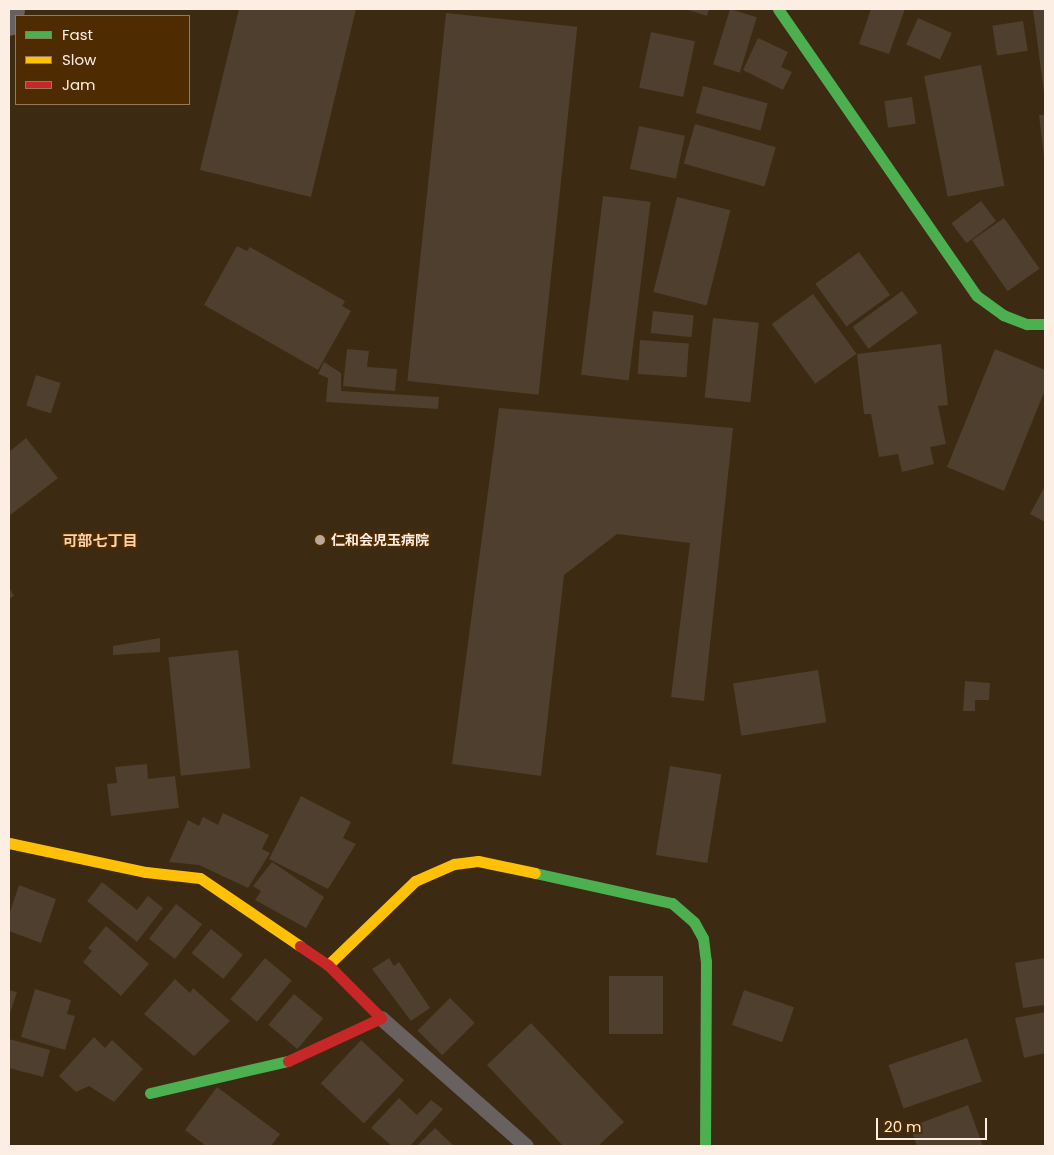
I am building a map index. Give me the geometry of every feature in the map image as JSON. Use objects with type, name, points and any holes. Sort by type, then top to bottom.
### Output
[{"type":"street","points":[[9,22],[11,9]]},
{"type":"street","points":[[778,9],[977,296],[1003,315],[1027,324],[1045,324]]},
{"type":"street","points":[[9,844],[146,872],[200,878],[328,965],[381,1018],[289,1061],[150,1093]]},
{"type":"street","points":[[328,965],[414,881],[454,864],[478,861],[672,903],[698,930],[706,961],[705,1146]]},
{"type":"lane","points":[[381,1018],[526,1146]]},
{"type":"building","points":[[239,9],[356,9],[311,197],[200,170]]},
{"type":"building","points":[[685,9],[709,9],[707,16]]},
{"type":"building","points":[[730,9],[757,17],[740,73],[713,64]]},
{"type":"building","points":[[871,9],[905,9],[889,54],[859,44]]},
{"type":"building","points":[[1033,9],[1045,9],[1045,93],[1044,93]]},
{"type":"building","points":[[446,13],[577,27],[539,395],[407,381]]},
{"type":"building","points":[[918,18],[952,33],[940,60],[906,44]]},
{"type":"building","points":[[1023,21],[1028,51],[997,55],[992,26]]},
{"type":"building","points":[[651,32],[695,41],[683,97],[639,88]]},
{"type":"building","points":[[758,38],[788,52],[781,67],[792,72],[783,90],[743,70]]},
{"type":"building","points":[[981,65],[1004,186],[948,197],[924,76]]},
{"type":"building","points":[[703,86],[768,103],[760,130],[696,113]]},
{"type":"building","points":[[912,97],[916,124],[888,128],[884,101]]},
{"type":"building","points":[[1039,115],[1045,115],[1045,157],[1044,157]]},
{"type":"building","points":[[695,124],[776,147],[764,187],[684,163]]},
{"type":"building","points":[[639,126],[685,136],[676,179],[630,169]]},
{"type":"building","points":[[603,196],[651,202],[629,381],[581,375]]},
{"type":"building","points":[[677,197],[730,210],[707,305],[653,292]]},
{"type":"building","points":[[981,201],[996,221],[966,243],[951,223]]},
{"type":"building","points":[[1004,218],[1040,269],[1008,291],[972,240]]},
{"type":"building","points":[[237,246],[247,251],[250,247],[345,301],[342,306],[351,311],[318,370],[204,305]]},
{"type":"building","points":[[859,252],[890,295],[846,327],[815,284]]},
{"type":"building","points":[[902,291],[918,313],[869,349],[853,327]]},
{"type":"building","points":[[813,294],[856,354],[815,384],[772,324]]},
{"type":"building","points":[[653,311],[694,315],[691,337],[651,333]]},
{"type":"building","points":[[713,318],[759,323],[750,402],[705,398]]},
{"type":"building","points":[[640,340],[689,343],[687,377],[638,374]]},
{"type":"building","points":[[941,344],[948,405],[938,406],[946,444],[930,447],[934,464],[902,472],[898,454],[879,457],[871,414],[864,414],[857,354]]},
{"type":"building","points":[[347,349],[369,351],[367,367],[397,369],[395,391],[343,386]]},
{"type":"building","points":[[995,349],[1045,370],[1045,390],[1004,491],[947,467]]},
{"type":"building","points":[[324,362],[341,373],[341,391],[439,397],[438,409],[326,402],[328,378],[318,374]]},
{"type":"building","points":[[36,375],[61,383],[51,413],[26,405]]},
{"type":"building","points":[[499,408],[733,428],[704,701],[671,697],[690,543],[617,534],[564,575],[541,776],[452,764]]},
{"type":"building","points":[[26,438],[58,478],[9,516],[9,452]]},
{"type":"building","points":[[1045,486],[1045,522],[1030,514]]},
{"type":"building","points":[[9,587],[14,596],[9,599]]},
{"type":"building","points":[[160,638],[160,652],[113,655],[113,646]]},
{"type":"building","points":[[238,650],[250,768],[181,776],[168,657]]},
{"type":"building","points":[[818,670],[826,722],[741,736],[733,683]]},
{"type":"building","points":[[965,681],[990,683],[989,700],[975,700],[975,711],[963,711]]},
{"type":"building","points":[[147,764],[148,779],[175,776],[179,808],[111,816],[107,784],[117,783],[115,767]]},
{"type":"building","points":[[670,766],[721,774],[707,863],[656,855]]},
{"type":"building","points":[[301,796],[351,822],[343,838],[356,844],[328,889],[269,859]]},
{"type":"building","points":[[223,813],[269,835],[262,849],[270,853],[248,888],[199,865],[169,862],[188,820],[199,826],[203,817],[218,825]]},
{"type":"building","points":[[272,862],[324,897],[306,928],[255,900],[261,891],[253,886]]},
{"type":"building","points":[[102,882],[137,910],[148,896],[163,908],[137,942],[87,901]]},
{"type":"building","points":[[19,885],[56,899],[41,943],[9,931],[9,915]]},
{"type":"building","points":[[176,904],[202,924],[175,959],[149,939]]},
{"type":"building","points":[[106,926],[149,964],[121,996],[83,962],[92,951],[88,948]]},
{"type":"building","points":[[211,929],[243,955],[223,979],[191,953]]},
{"type":"building","points":[[265,958],[292,980],[257,1022],[230,999]]},
{"type":"building","points":[[389,958],[394,966],[399,962],[430,1008],[411,1021],[372,969]]},
{"type":"building","points":[[1045,958],[1045,1005],[1023,1008],[1015,963]]},
{"type":"building","points":[[609,976],[663,976],[663,1034],[609,1034]]},
{"type":"building","points":[[175,979],[190,993],[193,988],[230,1021],[194,1056],[144,1014]]},
{"type":"building","points":[[35,989],[71,1000],[67,1014],[75,1016],[65,1050],[21,1037]]},
{"type":"building","points":[[9,990],[17,992],[9,1016]]},
{"type":"building","points":[[744,990],[794,1007],[782,1042],[732,1025]]},
{"type":"building","points":[[294,994],[323,1018],[297,1049],[268,1025]]},
{"type":"building","points":[[450,998],[475,1023],[442,1055],[417,1031]]},
{"type":"building","points":[[1045,1012],[1045,1053],[1024,1058],[1015,1018]]},
{"type":"building","points":[[531,1023],[624,1122],[598,1146],[563,1146],[487,1065]]},
{"type":"building","points":[[94,1037],[105,1048],[112,1040],[143,1069],[114,1102],[89,1086],[76,1092],[59,1076]]},
{"type":"building","points":[[967,1038],[982,1081],[903,1109],[889,1065]]},
{"type":"building","points":[[9,1039],[50,1050],[43,1077],[9,1068]]},
{"type":"building","points":[[361,1040],[404,1080],[364,1123],[321,1083]]},
{"type":"building","points":[[217,1087],[280,1134],[271,1146],[206,1146],[185,1130]]},
{"type":"building","points":[[399,1098],[417,1115],[431,1100],[443,1109],[410,1146],[392,1146],[371,1128]]},
{"type":"building","points":[[968,1105],[983,1146],[917,1146],[910,1127]]},
{"type":"building","points":[[435,1128],[454,1146],[417,1146]]},
{"type":"traffic: fast","points":[[778,9],[977,296],[1003,315],[1027,324],[1045,324]]},
{"type":"traffic: fast","points":[[535,873],[672,903],[694,922],[703,938],[706,961],[705,1146]]},
{"type":"traffic: fast","points":[[150,1093],[288,1061]]},
{"type":"traffic: slow","points":[[9,843],[146,872],[200,878],[300,946]]},
{"type":"traffic: slow","points":[[328,965],[415,881],[454,864],[478,861],[535,873]]},
{"type":"traffic: jam","points":[[288,1061],[381,1018],[328,965],[300,946]]},
{"type":"place","name":"仁和会児玉病院","points":[[320,540]]},
{"type":"district","name":"可部七丁目","points":[[100,541]]}]
